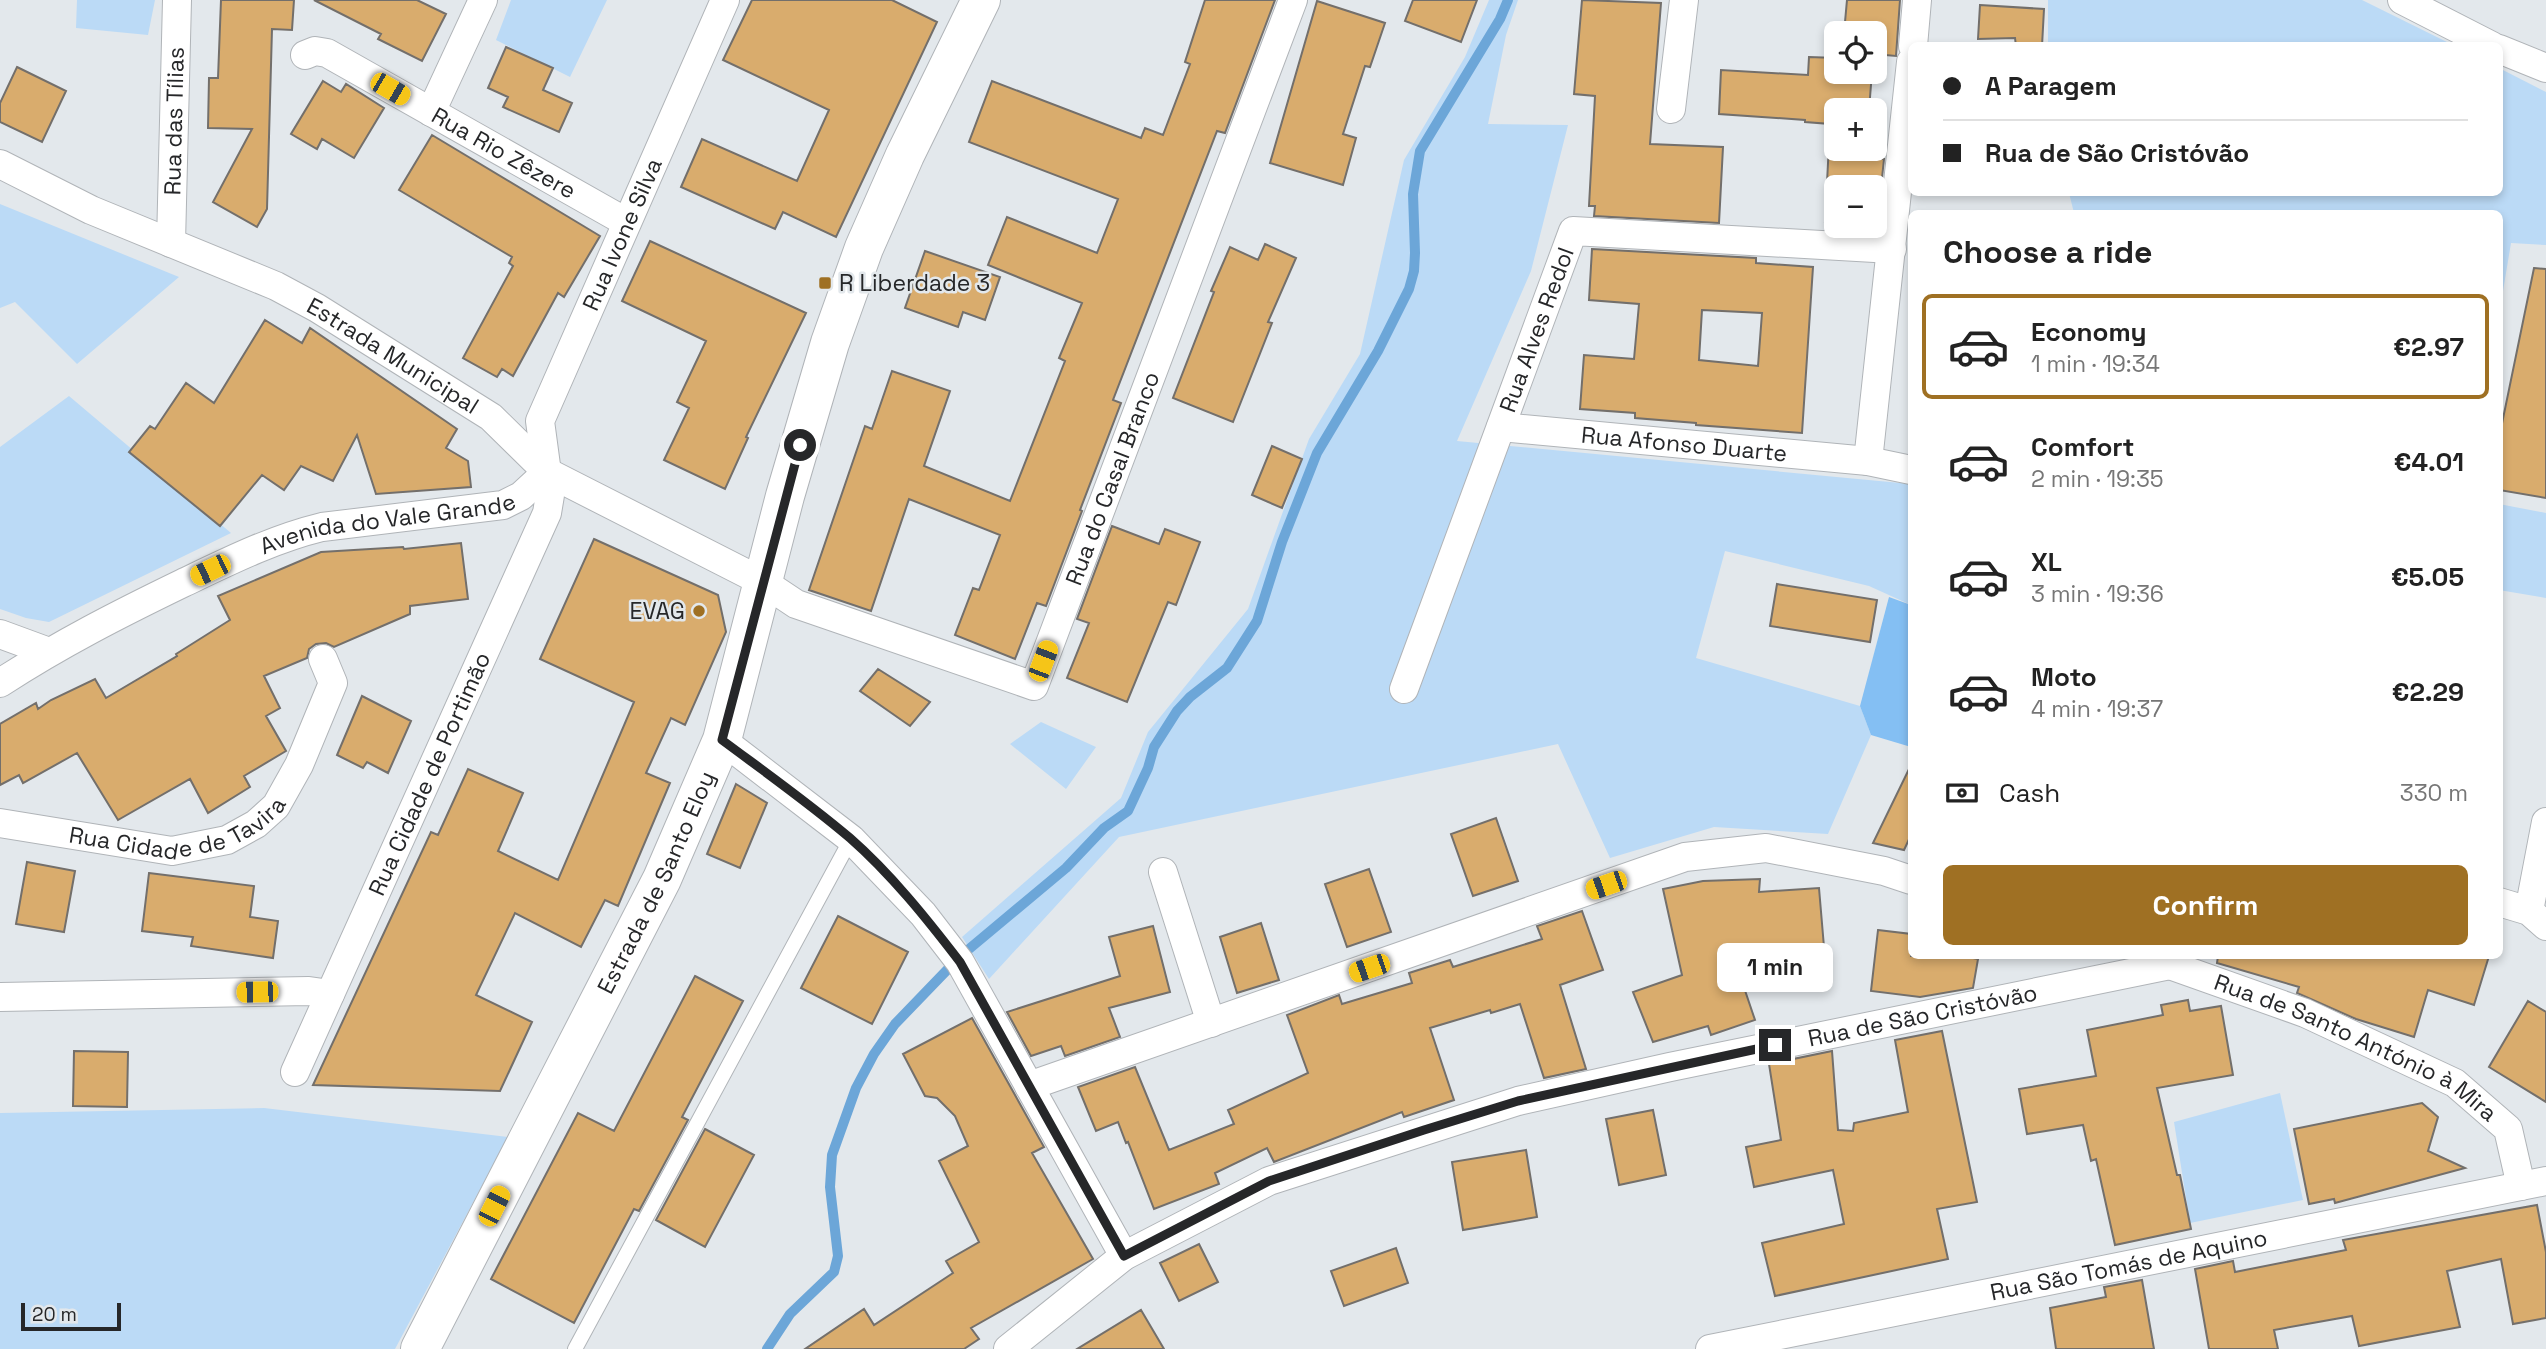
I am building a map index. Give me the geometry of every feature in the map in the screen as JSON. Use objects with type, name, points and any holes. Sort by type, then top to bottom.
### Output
[{"type":"main road","name":"Estrada de Santo Eloy","points":[[420,1349],[662,879],[722,740],[785,496],[830,342],[864,248],[905,155],[981,0]]},
{"type":"street","name":"Rua das Tílias","points":[[171,243],[177,0]]},
{"type":"street","points":[[431,112],[483,0]]},
{"type":"street","name":"Rua Ivone Silva","points":[[547,472],[540,421],[724,0]]},
{"type":"street","name":"Rua do Casal Branco","points":[[764,582],[796,604],[1034,686],[1293,0]]},
{"type":"street","points":[[1671,109],[1684,0]]},
{"type":"street","points":[[1913,42],[1917,0]]},
{"type":"street","points":[[2402,0],[2484,42]]},
{"type":"street","name":"Rua Rio Zêzere","points":[[305,55],[315,51],[327,53],[626,222]]},
{"type":"street","points":[[2503,51],[2546,68]]},
{"type":"street","points":[[1868,461],[1908,92]]},
{"type":"street","name":"Estrada Municipal","points":[[0,164],[81,205],[276,286],[317,307],[491,417],[547,472],[764,582]]},
{"type":"street","name":"Rua Alves Redol","points":[[1404,689],[1573,231],[1892,249]]},
{"type":"street","name":"Rua Afonso Duarte","points":[[1501,427],[1868,461],[1908,469]]},
{"type":"street","name":"Avenida do Vale Grande","points":[[0,683],[98,624],[255,549],[296,533],[322,527],[503,505],[521,496],[547,472]]},
{"type":"street","name":"Rua Cidade de Portimão","points":[[295,1072],[547,513],[550,495],[547,472]]},
{"type":"street","points":[[0,634],[49,652]]},
{"type":"street","name":"Rua Cidade de Tavira","points":[[0,823],[172,851],[227,840],[256,824],[276,806],[299,765],[333,683],[323,659]]},
{"type":"street","points":[[722,740],[851,839],[923,914],[960,962],[1124,1256],[1008,1349]]},
{"type":"street","points":[[2503,904],[2538,919],[2546,822]]},
{"type":"street","points":[[1029,1086],[1685,857],[1766,848],[1884,871],[1908,879]]},
{"type":"street","points":[[1163,872],[1211,1023]]},
{"type":"street","name":"Rua de Santo António à Mira","points":[[2151,959],[2305,1013],[2455,1083],[2508,1129],[2534,1184]]},
{"type":"street","name":"Rua de São Cristóvão","points":[[1124,1256],[1269,1181],[1518,1101],[1670,1067],[2170,965]]},
{"type":"street","points":[[0,997],[309,991],[330,994]]},
{"type":"street","name":"Rua São Tomás de Aquino","points":[[1710,1349],[2534,1184]]},
{"type":"lane","points":[[575,1349],[851,839]]},
{"type":"shaded area","points":[[77,0],[155,0],[148,35],[76,28]]},
{"type":"shaded area","points":[[511,0],[607,0],[570,77],[496,40]]},
{"type":"shaded area","points":[[1489,0],[1518,0],[1506,35],[1488,124],[1568,125],[1531,271],[1457,441],[1908,484],[1908,604],[1869,586],[1725,551],[1696,658],[1860,706],[1871,735],[1828,834],[1714,827],[1610,858],[1558,744],[1119,837],[989,979],[962,937],[1121,798],[1148,732],[1248,609],[1309,439],[1360,354],[1404,160],[1465,57]]},
{"type":"shaded area","points":[[2048,0],[2362,0],[2447,42],[2048,42]]},
{"type":"shaded area","points":[[2503,70],[2546,92],[2546,245],[2511,243],[2503,291],[2503,210],[2073,210],[2070,196],[2503,196]]},
{"type":"shaded area","points":[[0,204],[179,277],[77,364],[15,302],[0,308]]},
{"type":"shaded area","points":[[69,396],[231,533],[49,622],[0,609],[0,447]]},
{"type":"shaded area","points":[[2503,505],[2546,513],[2546,598],[2503,591]]},
{"type":"shaded area","points":[[1889,597],[1908,604],[1908,746],[1871,735],[1860,706]]},
{"type":"shaded area","points":[[1041,722],[1096,747],[1066,789],[1010,744]]},
{"type":"shaded area","points":[[2280,1093],[2303,1200],[2190,1223],[2174,1122]]},
{"type":"shaded area","points":[[264,1108],[508,1137],[395,1349],[0,1349],[0,1113]]},
{"type":"building","points":[[221,0],[294,0],[292,30],[272,29],[267,209],[257,227],[213,202],[252,129],[208,128],[209,78],[218,78]]},
{"type":"building","points":[[314,0],[417,0],[446,14],[422,61],[378,39],[381,34]]},
{"type":"building","points":[[752,0],[892,0],[937,22],[836,237],[783,212],[775,229],[681,187],[702,139],[797,181],[829,110],[723,60]]},
{"type":"building","points":[[1205,0],[1275,0],[1225,133],[1217,131],[1113,400],[1121,403],[1046,606],[1037,603],[1015,659],[955,635],[973,588],[979,590],[1000,535],[909,499],[871,611],[809,590],[865,426],[872,429],[892,371],[950,391],[924,466],[1010,501],[1065,361],[1059,358],[1082,303],[988,265],[1007,217],[1097,253],[1118,199],[969,142],[992,81],[1141,138],[1145,128],[1163,135],[1190,64],[1185,62]]},
{"type":"building","points":[[1413,0],[1477,0],[1461,42],[1405,21]]},
{"type":"building","points":[[1582,0],[1661,3],[1650,144],[1723,147],[1719,223],[1594,216],[1595,206],[1589,206],[1595,96],[1574,94]]},
{"type":"building","points":[[1847,0],[1900,0],[1896,56],[1887,55],[1887,21],[1845,21]]},
{"type":"building","points":[[1317,1],[1385,23],[1370,67],[1365,66],[1343,134],[1356,138],[1343,185],[1270,163]]},
{"type":"building","points":[[1980,5],[2044,9],[2042,42],[2016,42],[2015,38],[1978,39]]},
{"type":"building","points":[[506,47],[553,68],[543,90],[572,103],[559,132],[503,107],[508,97],[488,88]]},
{"type":"building","points":[[1809,57],[1824,58],[1824,84],[1871,84],[1870,98],[1824,98],[1824,124],[1719,114],[1721,70],[1808,75]]},
{"type":"building","points":[[17,67],[66,91],[42,142],[0,122],[0,103]]},
{"type":"building","points":[[323,81],[341,92],[346,84],[384,108],[354,158],[322,139],[317,149],[291,134]]},
{"type":"building","points":[[432,135],[600,236],[564,297],[558,293],[513,376],[502,369],[497,377],[463,358],[513,266],[509,263],[512,257],[399,190]]},
{"type":"building","points":[[1828,161],[1884,161],[1882,175],[1827,175]]},
{"type":"building","points":[[650,241],[806,313],[746,437],[748,438],[725,489],[664,460],[689,408],[677,402],[706,341],[622,301]]},
{"type":"building","points":[[1265,244],[1296,258],[1268,322],[1272,323],[1233,422],[1173,398],[1214,292],[1211,291],[1230,247],[1258,260]]},
{"type":"building","points":[[1592,249],[1756,258],[1756,263],[1813,267],[1802,433],[1696,425],[1635,418],[1635,413],[1580,409],[1584,355],[1634,359],[1639,304],[1589,300]],"holes":[[[1702,310],[1762,313],[1758,366],[1699,360]]]},
{"type":"building","points":[[925,251],[1000,277],[985,320],[963,312],[958,327],[905,308]]},
{"type":"building","points":[[2534,268],[2546,269],[2546,498],[2503,491],[2503,419]]},
{"type":"building","points":[[265,320],[302,343],[310,328],[457,429],[446,448],[468,461],[471,487],[376,494],[357,435],[333,481],[301,466],[284,490],[262,475],[220,526],[129,452],[150,426],[155,429],[186,383],[214,403]]},
{"type":"building","points":[[1272,446],[1302,459],[1282,508],[1252,495]]},
{"type":"building","points":[[1112,526],[1159,544],[1165,529],[1200,542],[1176,605],[1168,602],[1127,702],[1067,678],[1089,623],[1077,619]]},
{"type":"building","points":[[594,539],[718,595],[726,632],[685,725],[671,718],[646,773],[670,783],[618,906],[605,900],[581,947],[515,913],[476,995],[532,1022],[500,1091],[313,1085],[431,832],[438,835],[468,769],[523,793],[498,851],[558,880],[634,702],[540,659]]},
{"type":"building","points":[[461,543],[468,599],[410,606],[410,614],[334,647],[326,643],[316,644],[309,649],[307,658],[264,676],[280,708],[266,716],[286,751],[244,776],[250,787],[208,813],[190,779],[118,820],[77,753],[23,783],[19,775],[0,785],[0,724],[36,703],[38,709],[95,679],[106,698],[177,656],[176,654],[230,620],[218,596],[321,552],[404,549]]},
{"type":"building","points":[[1777,584],[1877,600],[1870,642],[1770,626]]},
{"type":"building","points":[[878,669],[930,702],[910,726],[860,691]]},
{"type":"building","points":[[362,696],[411,721],[388,773],[367,762],[363,768],[337,755]]},
{"type":"building","points":[[1908,771],[1908,841],[1904,850],[1873,843]]},
{"type":"building","points":[[736,784],[767,803],[740,868],[707,854]]},
{"type":"building","points":[[1496,818],[1518,881],[1473,896],[1451,834]]},
{"type":"building","points":[[27,862],[75,871],[64,932],[16,924]]},
{"type":"building","points":[[1369,869],[1391,932],[1347,947],[1325,884]]},
{"type":"building","points":[[149,873],[254,886],[250,917],[278,921],[273,958],[191,946],[193,937],[142,931]]},
{"type":"building","points":[[1760,879],[1759,892],[1819,888],[1824,947],[1733,955],[1755,1020],[1711,1035],[1708,1026],[1653,1042],[1633,992],[1682,975],[1663,889],[1703,881]]},
{"type":"building","points":[[1582,911],[1603,970],[1560,985],[1586,1069],[1544,1078],[1520,1004],[1430,1028],[1454,1100],[1404,1117],[1402,1112],[1274,1162],[1267,1148],[1215,1173],[1219,1184],[1154,1209],[1118,1122],[1096,1131],[1078,1087],[1135,1067],[1169,1150],[1234,1124],[1228,1110],[1308,1073],[1287,1015],[1339,995],[1342,1004],[1412,983],[1409,973],[1450,960],[1453,967],[1542,939],[1537,926]]},
{"type":"building","points":[[838,916],[908,952],[872,1024],[801,988]]},
{"type":"building","points":[[1261,923],[1279,980],[1237,993],[1220,937]]},
{"type":"building","points":[[1153,926],[1170,992],[1109,1008],[1120,1037],[1065,1056],[1061,1046],[1031,1056],[1007,1012],[1120,976],[1109,937]]},
{"type":"building","points":[[1878,930],[1908,934],[1908,959],[1978,959],[1973,988],[1920,997],[1871,991]]},
{"type":"building","points":[[2218,959],[2488,959],[2474,1005],[2428,990],[2414,1037],[2356,1019],[2297,993],[2299,987],[2217,963]]},
{"type":"building","points":[[695,976],[743,1001],[682,1117],[688,1120],[639,1211],[634,1209],[574,1323],[491,1279],[578,1113],[614,1131]]},
{"type":"building","points":[[2188,1000],[2190,1011],[2221,1006],[2233,1075],[2157,1088],[2191,1229],[2115,1245],[2096,1159],[2091,1161],[2083,1125],[2027,1134],[2019,1089],[2096,1076],[2087,1030],[2163,1015],[2161,1005]]},
{"type":"building","points":[[2528,1001],[2546,1012],[2546,1102],[2489,1067]]},
{"type":"building","points":[[972,1018],[1044,1147],[1032,1153],[1093,1259],[971,1328],[979,1339],[964,1349],[805,1349],[864,1309],[874,1325],[953,1273],[946,1261],[979,1242],[939,1161],[968,1146],[955,1116],[937,1098],[925,1096],[903,1054]]},
{"type":"building","points":[[1942,1031],[1977,1202],[1937,1209],[1948,1259],[1775,1296],[1762,1243],[1844,1224],[1833,1170],[1754,1187],[1746,1147],[1781,1140],[1769,1064],[1832,1051],[1838,1130],[1853,1131],[1854,1123],[1908,1112],[1895,1040]]},
{"type":"building","points":[[74,1051],[128,1052],[127,1107],[73,1106]]},
{"type":"building","points":[[2422,1103],[2438,1117],[2428,1151],[2465,1168],[2335,1203],[2334,1199],[2309,1204],[2294,1129]]},
{"type":"building","points":[[1653,1110],[1666,1175],[1619,1185],[1606,1119]]},
{"type":"building","points":[[705,1129],[754,1155],[705,1247],[656,1220]]},
{"type":"building","points":[[1526,1150],[1537,1217],[1463,1230],[1452,1162]]},
{"type":"building","points":[[2537,1205],[2546,1252],[2546,1318],[2513,1324],[2501,1259],[2447,1271],[2460,1327],[2359,1346],[2352,1316],[2274,1330],[2278,1349],[2209,1349],[2195,1269],[2233,1261],[2235,1272],[2346,1250],[2343,1240]]},
{"type":"building","points":[[1199,1244],[1218,1282],[1179,1301],[1160,1263]]},
{"type":"building","points":[[1396,1248],[1408,1283],[1344,1306],[1331,1271]]},
{"type":"building","points":[[2142,1280],[2154,1349],[2056,1349],[2050,1308],[2106,1297],[2104,1287]]},
{"type":"building","points":[[1141,1310],[1164,1349],[1077,1349]]},
{"type":"waterway","points":[[969,949],[1066,868],[1104,828],[1128,811],[1148,768],[1154,747],[1177,711],[1190,697],[1227,668],[1257,621],[1282,542],[1317,453],[1378,351],[1409,289],[1415,253],[1413,194],[1420,151],[1500,19],[1508,0]]},
{"type":"waterway","points":[[767,1349],[790,1314],[834,1272],[838,1256],[830,1187],[832,1155],[856,1088],[874,1054],[895,1024],[948,969]]},
{"type":"place","name":"R Liberdade 3","points":[[825,283]]},
{"type":"place","name":"EVAG","points":[[699,611]]},
{"type":"route","points":[[800,445],[722,740],[851,839],[923,914],[948,946],[960,962],[1124,1256],[1269,1181],[1424,1130],[1518,1101],[1775,1045]]}]
